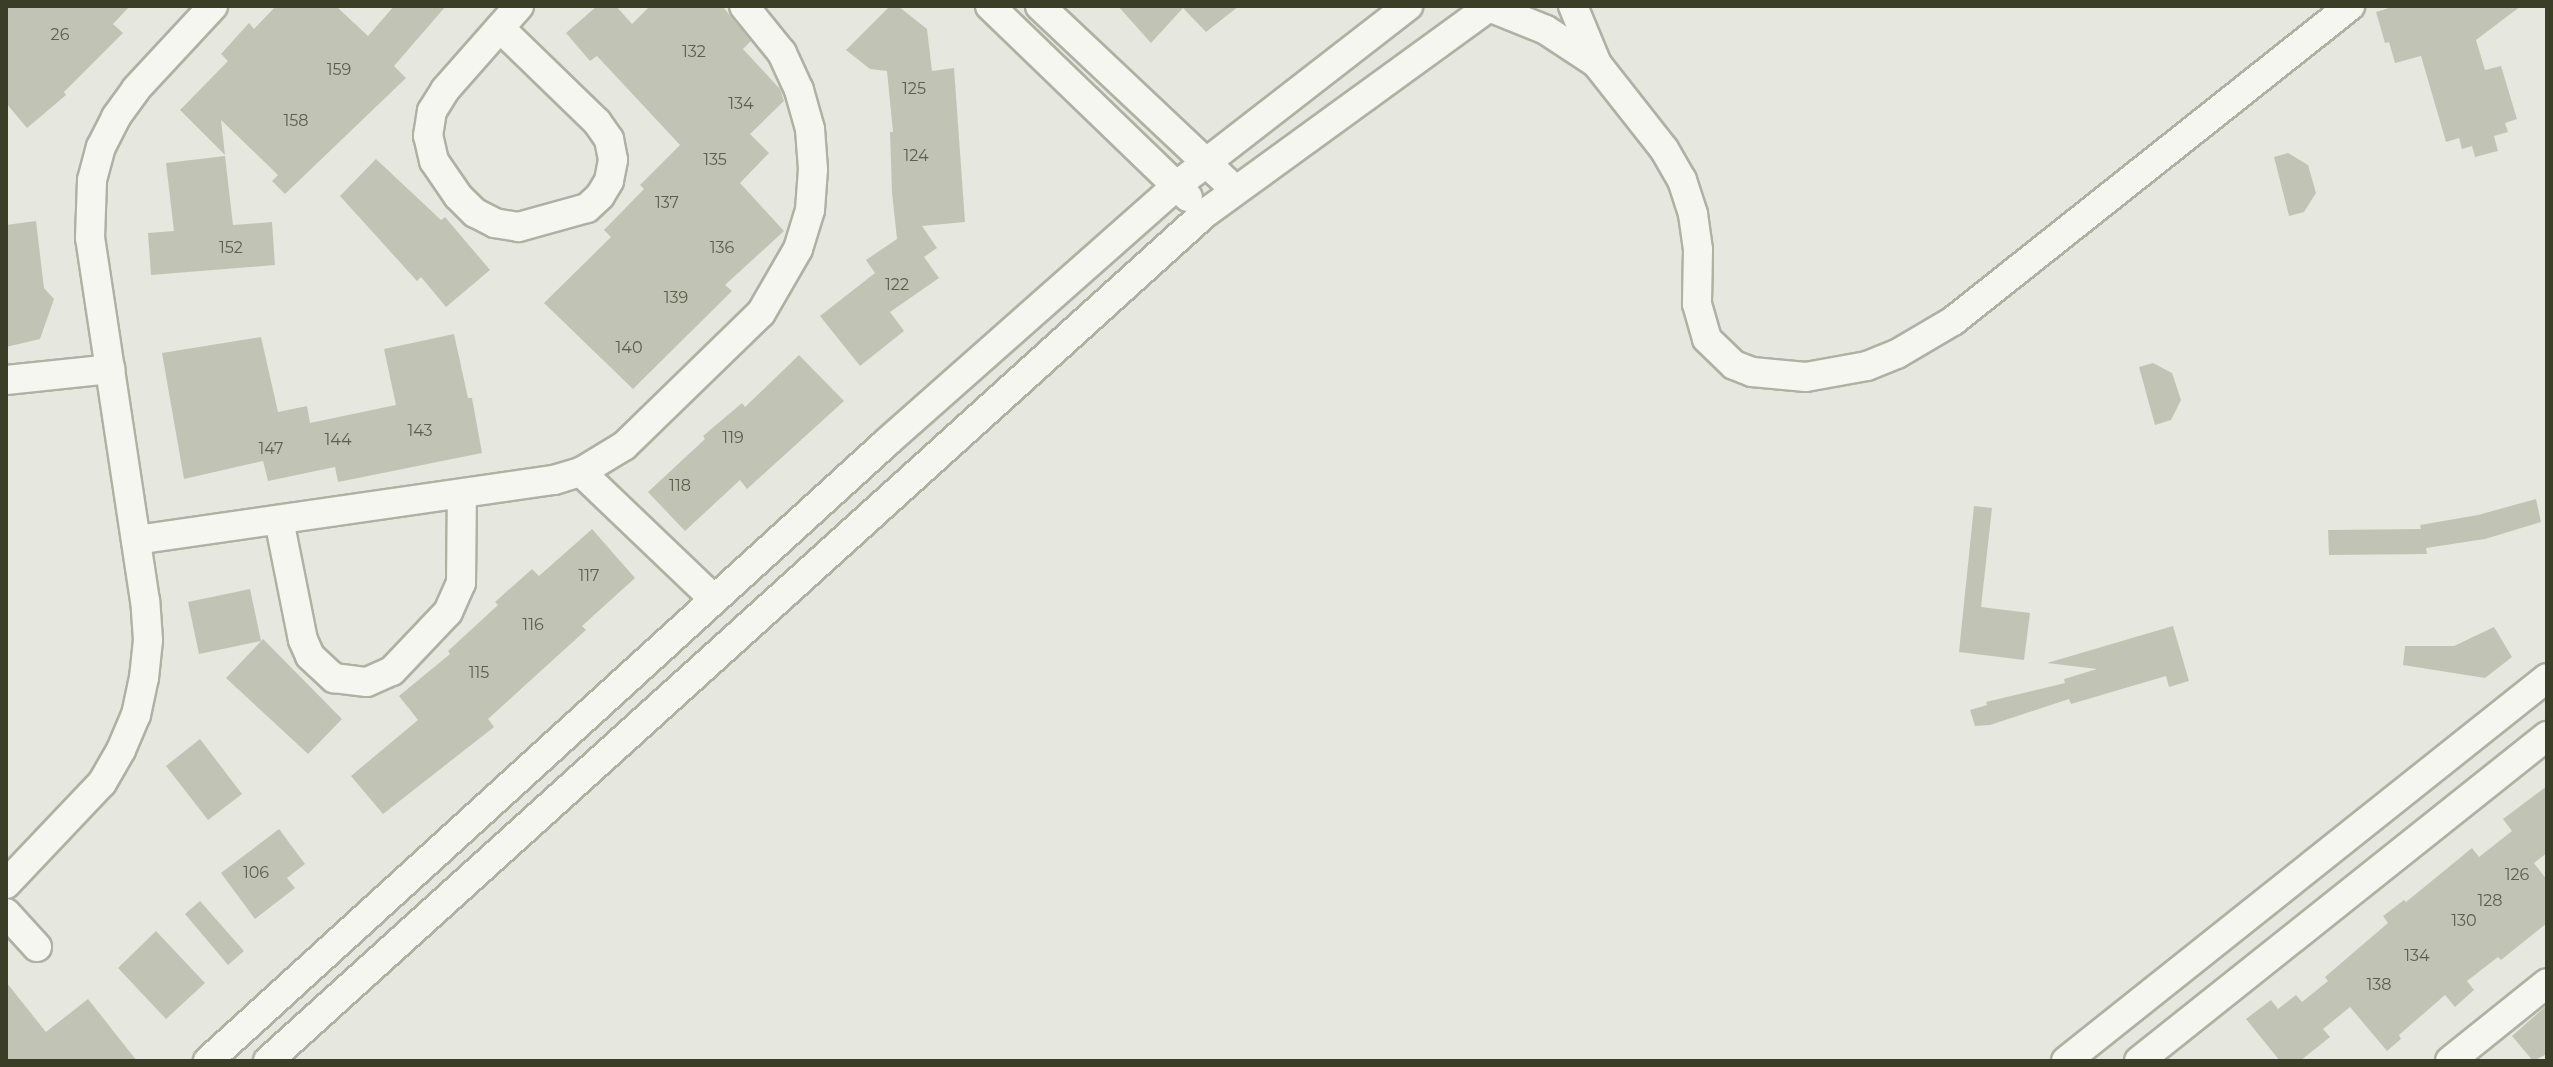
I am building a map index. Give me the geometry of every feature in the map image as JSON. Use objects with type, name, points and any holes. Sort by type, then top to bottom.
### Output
[{"type":"street","points":[[6,884],[102,783],[136,715],[148,640],[88,215],[92,180],[101,147],[116,117],[136,89],[213,6]]},
{"type":"street","points":[[500,28],[597,122],[609,139],[613,160],[609,181],[600,196],[587,208],[519,227],[495,223],[466,205],[434,161],[428,136],[432,111],[445,90],[519,6]]},
{"type":"street","points":[[136,540],[554,480],[581,472],[624,446],[761,313],[798,249],[810,210],[813,169],[810,129],[799,90],[782,53],[744,6]]},
{"type":"street","points":[[990,6],[1204,214]]},
{"type":"street","points":[[1040,6],[1234,189]]},
{"type":"street","points":[[208,1061],[714,599],[1176,186],[1408,6]]},
{"type":"street","points":[[268,1061],[1234,189],[1489,6],[1546,30],[1597,64]]},
{"type":"street","points":[[1573,6],[1597,64],[1664,149],[1682,180],[1693,214],[1698,250],[1697,304],[1707,339],[1734,365],[1752,372],[1806,377],[1867,366],[1897,354],[1953,321],[2350,6]]},
{"type":"street","points":[[6,380],[110,369]]},
{"type":"street","points":[[581,472],[714,599]]},
{"type":"street","points":[[279,520],[303,640],[310,656],[334,678],[367,682],[392,671],[448,612],[461,583],[462,494]]},
{"type":"street","points":[[2066,1061],[2547,678]]},
{"type":"street","points":[[2150,1057],[2547,736]]},
{"type":"street","points":[[6,913],[37,947]]},
{"type":"street","points":[[2450,1061],[2547,983]]},
{"type":"building","points":[[6,6],[130,6],[113,24],[123,33],[64,92],[66,95],[27,128],[6,103]]},
{"type":"building","points":[[276,6],[336,6],[368,36],[394,6],[446,6],[394,66],[406,78],[285,194],[272,181],[278,175],[221,120],[225,155],[180,110],[228,61],[221,54],[249,23],[254,29]]},
{"type":"building","points":[[597,6],[616,6],[632,24],[650,6],[722,6],[751,41],[743,49],[780,89],[784,101],[750,134],[769,153],[740,183],[784,231],[725,285],[732,291],[633,389],[544,303],[611,237],[604,230],[644,189],[640,185],[680,145],[597,56],[590,61],[566,33]]},
{"type":"building","points":[[890,6],[898,6],[927,29],[932,71],[954,68],[965,222],[922,226],[937,248],[924,257],[939,278],[890,312],[904,331],[860,366],[820,316],[875,273],[866,260],[897,239],[887,71],[870,69],[846,50]]},
{"type":"building","points":[[1118,6],[1239,6],[1206,32],[1183,8],[1151,43]]},
{"type":"building","points":[[2395,6],[2521,6],[2476,40],[2485,70],[2501,66],[2517,119],[2505,123],[2508,132],[2494,136],[2498,151],[2475,157],[2472,146],[2462,149],[2459,138],[2446,142],[2421,56],[2395,63],[2389,42],[2385,43],[2376,12]]},
{"type":"building","points":[[2288,153],[2308,165],[2316,193],[2304,212],[2289,216],[2274,157]]},
{"type":"building","points":[[225,156],[233,225],[272,222],[275,265],[151,275],[148,233],[174,231],[166,163]]},
{"type":"building","points":[[376,159],[441,220],[445,217],[490,270],[446,307],[421,277],[417,281],[340,196]]},
{"type":"building","points":[[36,221],[44,288],[54,299],[40,339],[6,347],[6,225]]},
{"type":"building","points":[[454,334],[468,398],[472,398],[482,453],[338,482],[335,467],[268,481],[263,461],[184,479],[162,353],[261,337],[278,412],[307,406],[310,423],[396,405],[384,349]]},
{"type":"building","points":[[799,355],[844,401],[747,489],[740,480],[685,531],[648,492],[705,439],[703,436],[742,403],[745,407]]},
{"type":"building","points":[[2153,363],[2172,373],[2181,400],[2171,420],[2155,425],[2139,367]]},
{"type":"building","points":[[2536,499],[2541,522],[2485,539],[2426,548],[2427,554],[2329,555],[2328,530],[2421,529],[2420,525],[2478,515]]},
{"type":"building","points":[[1974,506],[1992,508],[1981,607],[2030,613],[2024,660],[1959,652]]},
{"type":"building","points":[[592,529],[635,578],[582,626],[586,630],[488,719],[494,727],[383,814],[351,776],[418,720],[399,696],[450,654],[448,651],[498,605],[495,602],[532,569],[539,576]]},
{"type":"building","points":[[250,589],[261,641],[199,654],[188,602]]},
{"type":"building","points":[[2173,626],[2189,681],[2169,687],[2166,676],[2071,704],[2069,699],[1990,725],[1975,726],[1970,710],[1987,705],[1986,702],[2065,683],[2064,679],[2097,669],[2047,663]]},
{"type":"building","points":[[2494,627],[2512,657],[2485,678],[2403,665],[2405,646],[2454,646]]},
{"type":"building","points":[[263,639],[342,719],[308,754],[226,678]]},
{"type":"building","points":[[200,739],[242,794],[208,820],[166,766]]},
{"type":"building","points":[[2547,786],[2547,853],[2534,863],[2547,880],[2547,923],[2501,960],[2498,957],[2467,981],[2474,990],[2455,1007],[2445,995],[2399,1035],[2401,1039],[2387,1051],[2350,1007],[2323,1029],[2330,1037],[2300,1061],[2280,1061],[2246,1019],[2271,1000],[2278,1009],[2296,995],[2302,1002],[2328,981],[2325,977],[2388,923],[2383,916],[2404,900],[2406,902],[2472,848],[2479,857],[2512,831],[2503,819]]},
{"type":"building","points":[[279,829],[305,864],[287,878],[295,888],[255,919],[221,873]]},
{"type":"building","points":[[200,901],[244,951],[228,965],[185,914]]},
{"type":"building","points":[[156,931],[205,983],[166,1019],[118,968]]},
{"type":"building","points":[[6,982],[46,1032],[88,999],[137,1061],[6,1061]]},
{"type":"building","points":[[2547,1005],[2547,1054],[2533,1061],[2512,1036]]}]
